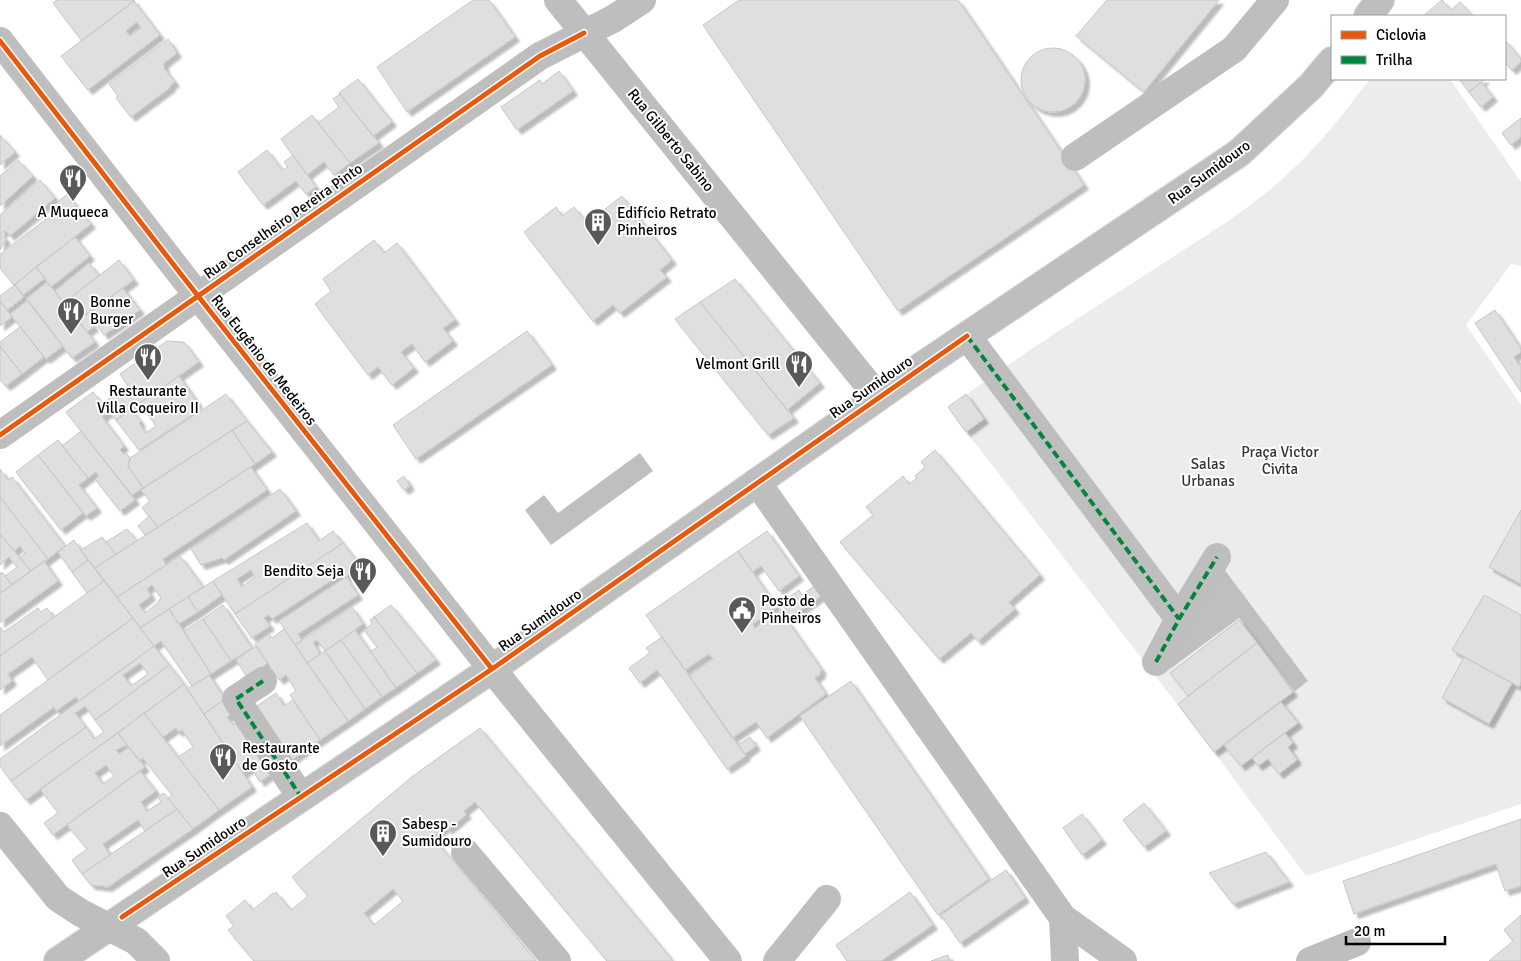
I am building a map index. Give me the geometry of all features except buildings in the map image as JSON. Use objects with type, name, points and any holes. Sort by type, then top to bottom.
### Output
[{"type":"street","name":"Rua Gilberto Sabino","points":[[558,0],[878,397]]},
{"type":"street","name":"Rua Conselheiro Pereira Pinto","points":[[0,435],[540,56],[614,19],[642,0]]},
{"type":"street","points":[[1075,157],[1234,49],[1274,0]]},
{"type":"street","points":[[1369,15],[1380,0]]},
{"type":"street","name":"Rua Eugênio de Medeiros","points":[[0,41],[492,669],[728,961]]},
{"type":"street","name":"Rua Sumidouro","points":[[58,961],[492,669],[878,397],[1239,154],[1304,92],[1331,62]]},
{"type":"street","points":[[967,336],[1179,619]]},
{"type":"street","points":[[757,482],[1063,918],[1124,961]]},
{"type":"street","points":[[1156,662],[1179,619],[1217,557]]},
{"type":"street","points":[[263,681],[236,699],[301,797]]},
{"type":"street","points":[[0,826],[58,898],[80,913],[136,941],[156,961]]},
{"type":"street","points":[[465,852],[557,961]]},
{"type":"street","points":[[778,961],[827,899]]},
{"type":"street","points":[[1063,918],[1064,961]]},
{"type":"street","points":[[1310,961],[1357,942]]},
{"type":"green space","name":"Praça Victor Civita","points":[[1369,80],[1451,80],[1521,182],[1521,266],[1511,264],[1466,325],[1521,405],[1521,804],[1306,876],[1214,752],[948,408],[1077,319],[1245,209],[1294,168],[1334,125]]},
{"type":"shaded area","points":[[640,453],[653,471],[551,545],[525,510],[544,495],[558,513]]},
{"type":"shaded area","points":[[1218,561],[1308,681],[1295,691],[1239,618],[1163,674],[1157,666]]},
{"type":"marked path","points":[[967,336],[1179,619]]},
{"type":"marked path","points":[[1156,662],[1179,619],[1217,557]]},
{"type":"marked path","points":[[263,681],[236,699],[301,797]]},
{"type":"cycle path","points":[[0,435],[540,56],[584,33]]},
{"type":"cycle path","points":[[0,41],[492,669]]},
{"type":"cycle path","points":[[122,917],[492,669],[967,336]]},
{"type":"place","name":"A Muqueca","points":[[73,202]]},
{"type":"place","name":"Edifício Retrato Pinheiros","points":[[598,246]]},
{"type":"place","name":"Bonne Burger","points":[[71,335]]},
{"type":"place","name":"Restaurante Villa Coqueiro II","points":[[148,381]]},
{"type":"place","name":"Velmont Grill","points":[[799,388]]},
{"type":"place","name":"Bendito Seja","points":[[363,595]]},
{"type":"place","name":"Posto de Pinheiros","points":[[742,634]]},
{"type":"place","name":"Restaurante de Gosto","points":[[223,781]]},
{"type":"place","name":"Sabesp - Sumidouro","points":[[383,857]]},
{"type":"park label","name":"Salas Urbanas","points":[[1208,472]]}]
